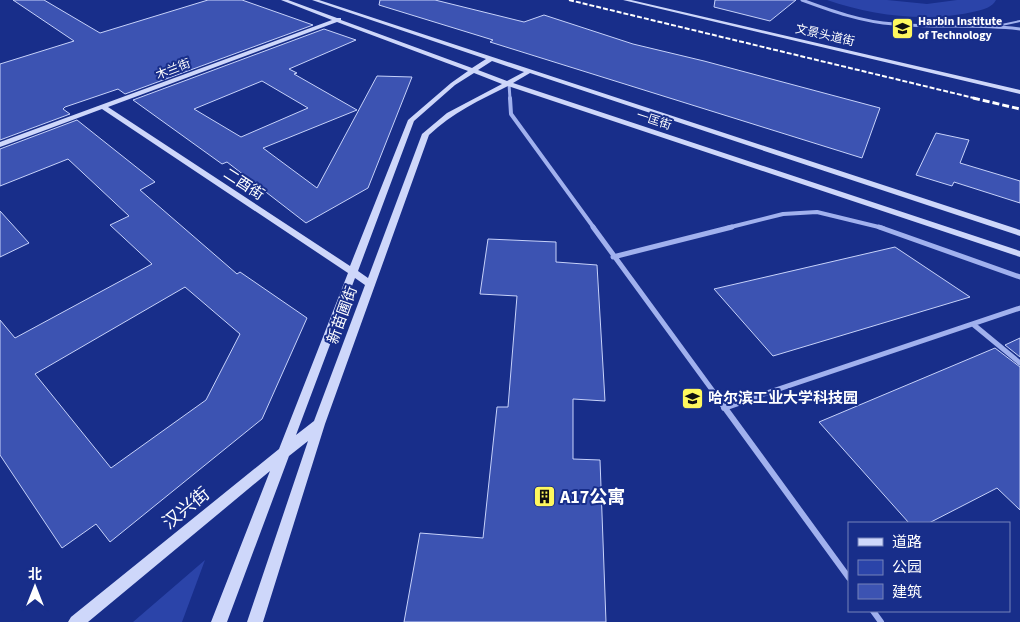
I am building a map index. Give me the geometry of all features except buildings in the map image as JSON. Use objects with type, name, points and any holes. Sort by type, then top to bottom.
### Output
[{"type":"main road","name":"一匡街","points":[[283,0],[509,84],[1020,254]]},
{"type":"main road","name":"一匡街","points":[[314,0],[1020,233]]},
{"type":"main road","name":"文景头道街","points":[[625,0],[1020,92]]},
{"type":"main road","name":"木兰街","points":[[0,146],[354,13]]},
{"type":"main road","name":"新苗圃街","points":[[219,622],[411,120],[430,102],[490,59]]},
{"type":"main road","name":"新苗圃街","points":[[254,622],[319,424],[426,134],[436,123],[454,110],[509,84],[528,72]]},
{"type":"main road","name":"二酉街","points":[[103,107],[370,283]]},
{"type":"main road","name":"汉兴街","points":[[76,622],[319,424]]},
{"type":"street","points":[[802,0],[847,17],[876,23],[916,26],[997,26],[1020,29]]},
{"type":"street","points":[[509,84],[510,114],[848,577]]},
{"type":"street","points":[[613,257],[783,214],[817,212],[871,224],[1020,277]]},
{"type":"street","points":[[724,408],[1020,308]]},
{"type":"street","points":[[974,325],[1020,364]]},
{"type":"lane","points":[[997,26],[1020,20]]},
{"type":"green space","points":[[827,0],[887,0],[927,4],[957,0],[996,0],[990,6],[977,11],[959,15],[921,17],[882,14]]},
{"type":"green space","points":[[205,560],[182,622],[133,622]]},
{"type":"railway","points":[[569,0],[978,99]]},
{"type":"railway","points":[[973,98],[1020,109]]},
{"type":"place","name":"Harbin Institute of Technology","points":[[902,28]]},
{"type":"place","name":"哈尔滨工业大学科技园","points":[[692,398]]},
{"type":"place","name":"A17公寓","points":[[544,497]]}]
